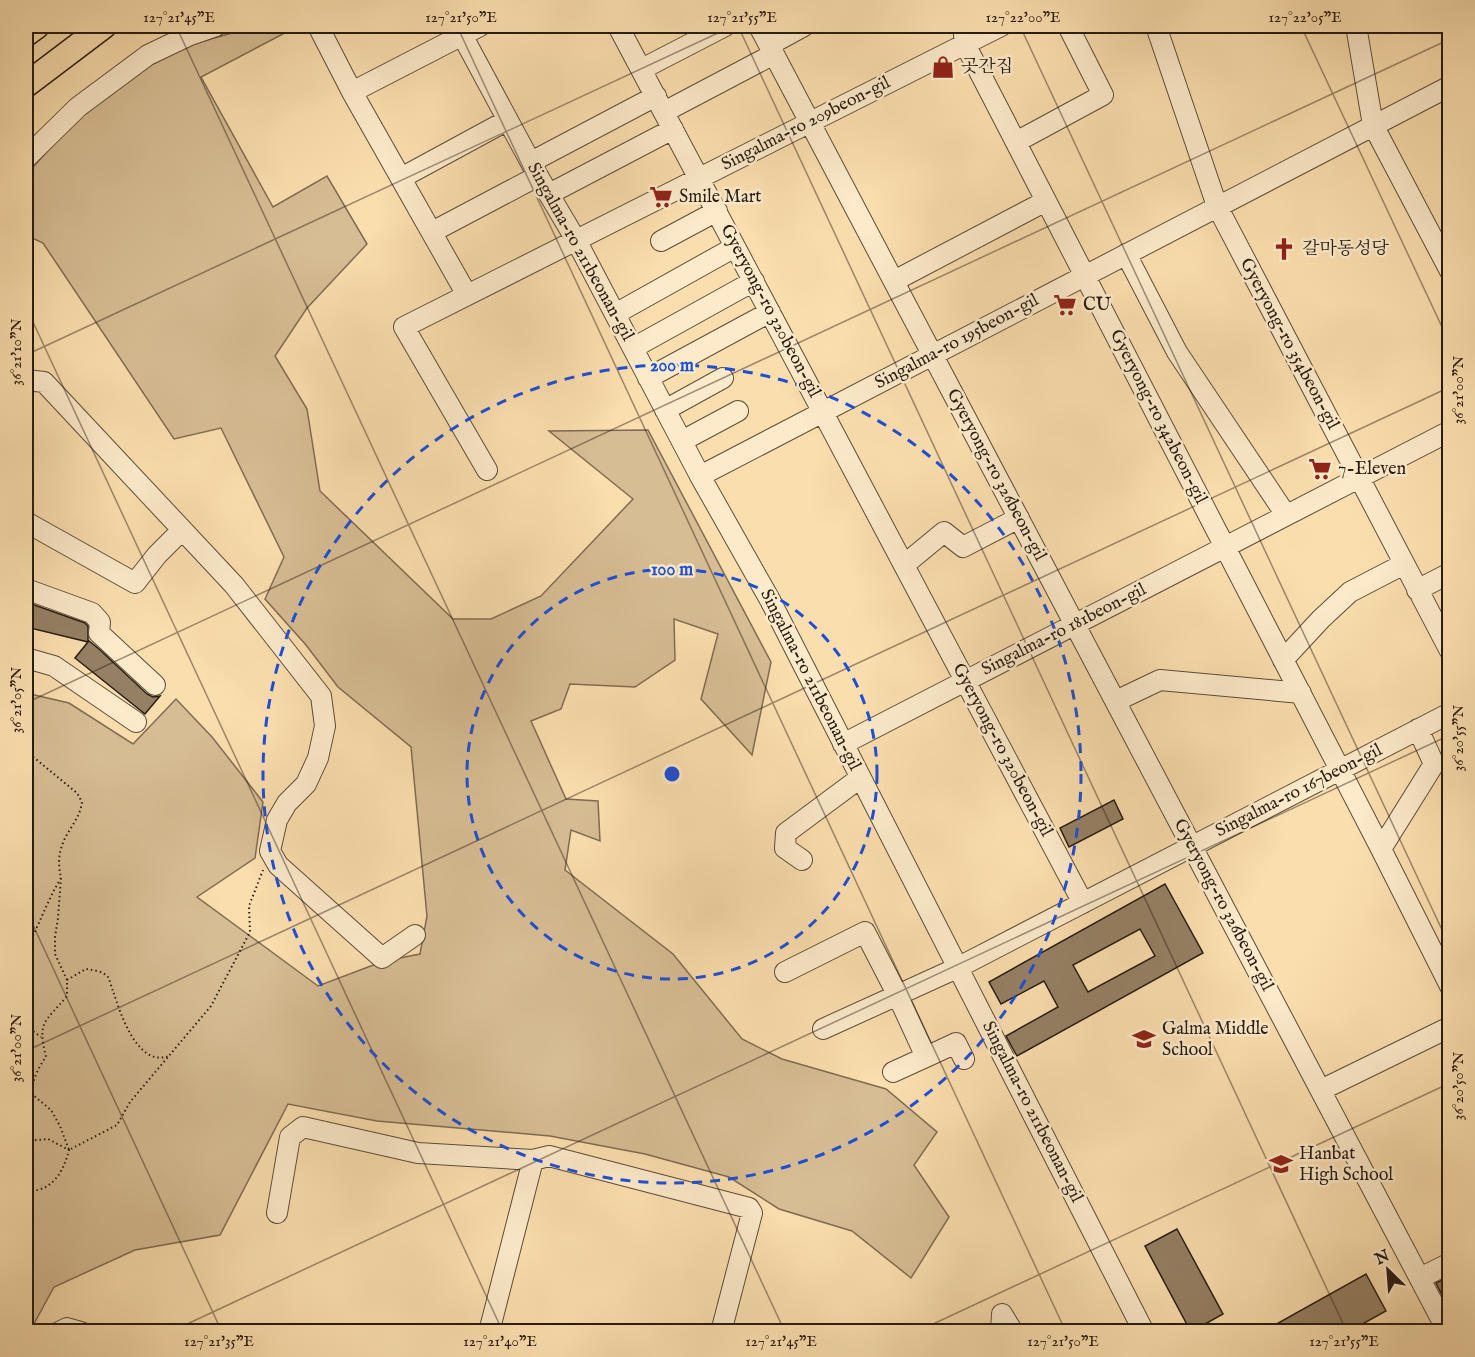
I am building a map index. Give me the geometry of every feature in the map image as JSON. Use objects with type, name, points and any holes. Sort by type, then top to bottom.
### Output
[{"type":"main road","points":[[26,34],[37,26]]},
{"type":"main road","points":[[26,85],[104,26]]},
{"type":"street","points":[[26,158],[78,107],[148,55],[216,26]]},
{"type":"street","points":[[318,26],[352,92],[467,295]]},
{"type":"street","points":[[352,92],[480,26]]},
{"type":"street","name":"Gyeryong-ro 320beon-gil","points":[[618,26],[1083,903]]},
{"type":"street","points":[[642,69],[724,26]]},
{"type":"street","name":"Gyeryong-ro 326beon-gil","points":[[759,26],[1448,1332]]},
{"type":"street","points":[[549,194],[665,112],[772,50],[804,26]]},
{"type":"street","name":"Singalma-ro 209beon-gil","points":[[487,470],[404,327],[810,122],[964,34],[1000,26]]},
{"type":"street","points":[[1016,142],[1103,95],[1068,26]]},
{"type":"street","name":"Gyeryong-ro 354beon-gil","points":[[1156,26],[1217,206],[1449,651]]},
{"type":"street","points":[[1356,26],[1373,125],[1449,271]]},
{"type":"street","name":"Gyeryong-ro 342beon-gil","points":[[964,34],[1046,201],[1301,693],[1449,986]]},
{"type":"street","name":"Singalma-ro 211beonan-gil","points":[[462,35],[534,169],[576,240],[700,476],[770,600],[1144,1332]]},
{"type":"street","name":"Singalma-ro 195beon-gil","points":[[700,476],[1449,86]]},
{"type":"street","points":[[432,232],[534,169],[665,112]]},
{"type":"street","points":[[401,178],[508,120]]},
{"type":"street","points":[[894,281],[1046,201]]},
{"type":"street","points":[[661,241],[717,211]]},
{"type":"street","points":[[615,314],[735,247]]},
{"type":"street","points":[[1126,254],[1177,352],[1286,515]]},
{"type":"street","points":[[633,348],[754,280]]},
{"type":"street","points":[[648,378],[770,312]]},
{"type":"street","points":[[665,410],[723,378]]},
{"type":"street","points":[[26,380],[44,382],[234,585],[321,696],[325,726],[318,758],[306,784],[287,803],[277,820],[270,851],[278,865],[382,958],[415,935]]},
{"type":"street","points":[[681,441],[738,411]]},
{"type":"street","name":"Singalma-ro 181beon-gil","points":[[843,744],[1449,431]]},
{"type":"street","points":[[904,565],[944,532],[963,547],[1019,518]]},
{"type":"street","points":[[26,522],[135,583],[157,555],[182,530]]},
{"type":"street","points":[[1284,660],[1321,619],[1350,592],[1404,564]]},
{"type":"street","points":[[1417,590],[1449,573]]},
{"type":"street","points":[[26,589],[92,613],[100,622],[99,633],[155,685]]},
{"type":"street","points":[[26,658],[54,666],[136,722]]},
{"type":"street","points":[[1116,701],[1160,680],[1301,693]]},
{"type":"street","name":"Singalma-ro 167beon-gil","points":[[823,1029],[957,968],[1449,713]]},
{"type":"street","points":[[1381,849],[1434,764],[1418,729]]},
{"type":"street","points":[[802,860],[785,848],[786,833],[860,778]]},
{"type":"street","points":[[785,972],[865,932],[926,1057]]},
{"type":"street","points":[[1321,1090],[1449,1027]]},
{"type":"street","points":[[893,1072],[956,1043],[963,1059]]},
{"type":"street","points":[[277,1214],[290,1137],[303,1127],[418,1153],[533,1160],[549,1156],[749,1208],[752,1213],[721,1332]]},
{"type":"street","points":[[489,1332],[533,1160]]},
{"type":"street","points":[[1420,1278],[1449,1263]]},
{"type":"street","points":[[1001,1332],[1002,1314],[1013,1332]]},
{"type":"street","points":[[59,1332],[67,1328],[81,1332]]},
{"type":"path","points":[[26,751],[78,793],[82,801],[75,824],[61,849],[59,866],[61,878],[55,954],[67,980],[67,996],[43,1022],[41,1037],[46,1057],[38,1068],[32,1086],[33,1095],[51,1110],[60,1125],[69,1150],[54,1183],[37,1191],[26,1191]]},
{"type":"path","points":[[69,1150],[117,1125],[130,1102],[211,1006],[250,932],[249,906],[270,851]]},
{"type":"path","points":[[26,949],[49,897],[61,878]]},
{"type":"path","points":[[67,980],[86,969],[99,971],[108,977],[122,1015],[138,1046],[154,1057],[164,1058],[171,1054]]},
{"type":"path","points":[[26,1026],[41,1037]]},
{"type":"path","points":[[26,1142],[48,1138],[69,1150]]},
{"type":"shaded area","points":[[257,26],[298,26],[201,77],[273,207],[327,176],[367,244],[307,308],[275,356],[307,409],[320,491],[453,619],[491,619],[541,596],[633,499],[549,431],[648,430],[771,662],[752,755],[701,699],[718,634],[674,619],[675,660],[635,687],[570,684],[561,709],[531,721],[566,799],[598,801],[600,841],[571,830],[565,870],[673,954],[742,1039],[782,1059],[886,1089],[937,1132],[914,1165],[949,1217],[911,1278],[852,1231],[779,1209],[729,1177],[645,1154],[550,1136],[377,1121],[288,1104],[220,1235],[135,1250],[54,1287],[30,1331],[26,1331],[26,693],[69,703],[133,744],[176,699],[212,737],[263,802],[255,858],[197,897],[318,986],[384,961],[420,954],[427,916],[411,747],[338,687],[306,645],[265,599],[284,557],[221,428],[174,439],[43,243],[26,235],[26,175],[71,125],[138,72],[186,46]]},
{"type":"building","points":[[26,602],[85,623],[88,626],[88,642],[26,627]]},
{"type":"building","points":[[89,641],[147,694],[153,697],[160,696],[145,714],[75,658]]},
{"type":"building","points":[[1114,800],[1123,819],[1069,847],[1060,828]]},
{"type":"building","points":[[1165,884],[1203,953],[1017,1056],[1006,1036],[1058,1007],[1044,981],[1001,1004],[989,982]],"holes":[[[1140,929],[1155,956],[1088,992],[1073,965]]]},
{"type":"building","points":[[1177,1229],[1223,1314],[1191,1332],[1145,1246]]},
{"type":"building","points":[[1366,1274],[1386,1311],[1348,1332],[1262,1332]]},
{"type":"building","points":[[1449,1277],[1449,1309],[1436,1283]]},
{"type":"place","name":"곳간집","points":[[943,67]]},
{"type":"place","name":"Smile Mart","points":[[661,197]]},
{"type":"place","name":"갈마동성당","points":[[1284,249]]},
{"type":"place","name":"CU","points":[[1065,305]]},
{"type":"place","name":"7-Eleven","points":[[1320,469]]},
{"type":"place","name":"Galma Middle School","points":[[1144,1039]]},
{"type":"place","name":"Hanbat High School","points":[[1281,1164]]}]
